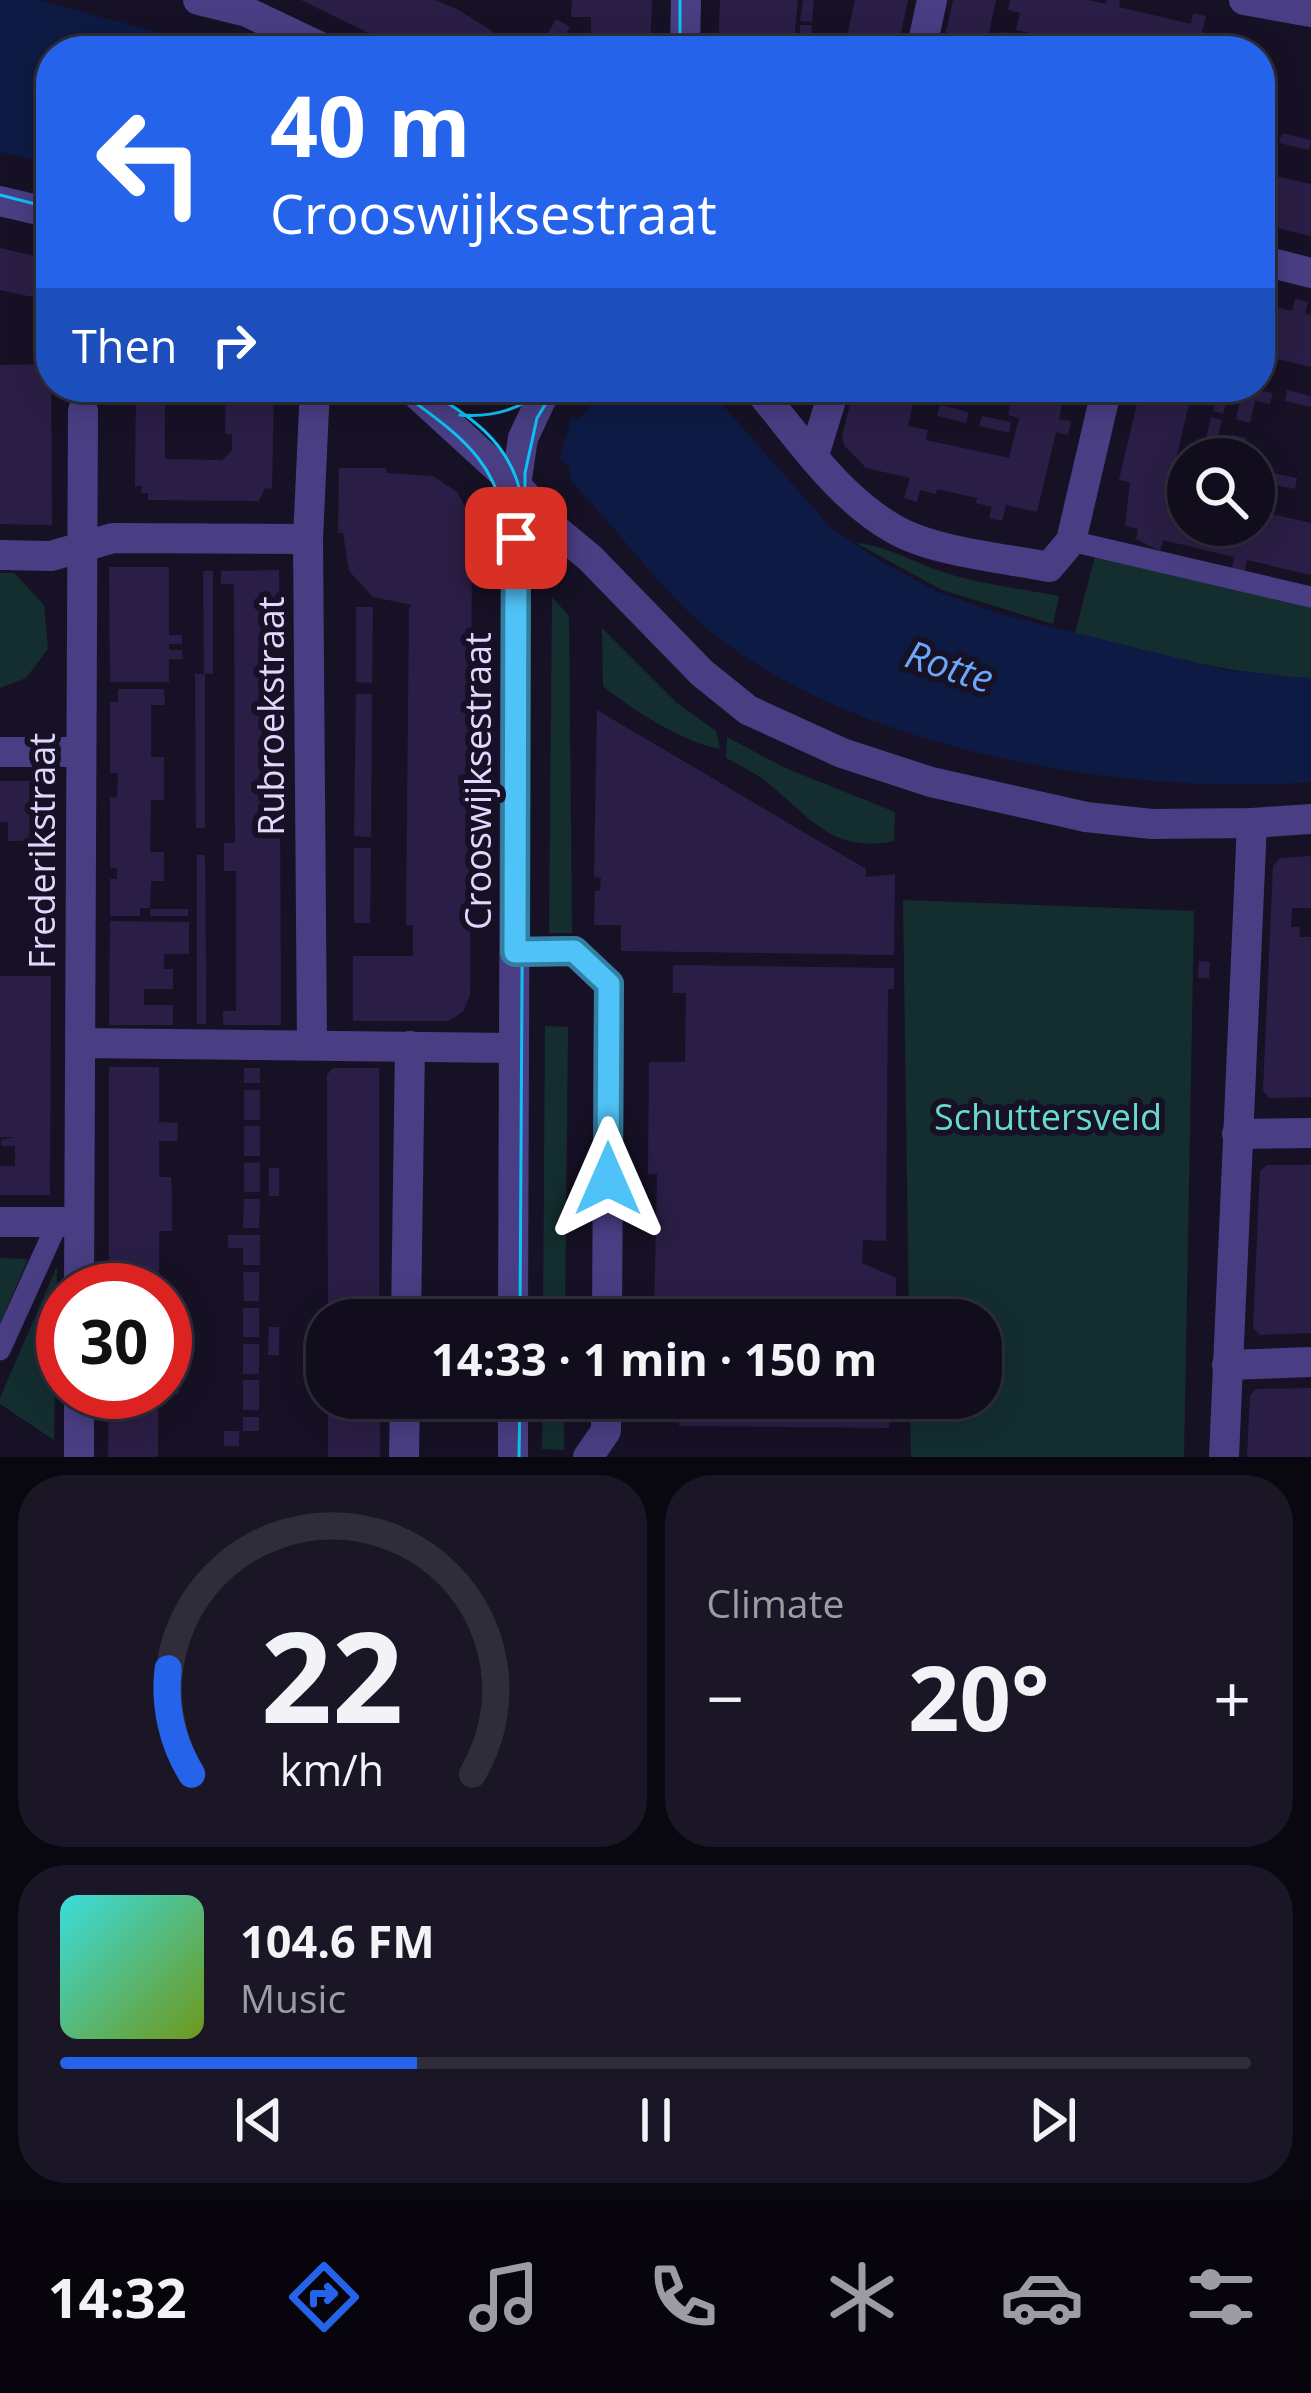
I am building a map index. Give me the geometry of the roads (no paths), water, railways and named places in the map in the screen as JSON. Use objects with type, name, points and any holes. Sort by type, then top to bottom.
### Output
[{"type":"street","points":[[197,0],[247,12],[297,36]]},
{"type":"street","points":[[685,36],[686,0]]},
{"type":"street","points":[[924,36],[932,0]]},
{"type":"street","points":[[1244,0],[1311,12]]},
{"type":"street","points":[[0,201],[36,209]]},
{"type":"street","points":[[1275,264],[1311,272]]},
{"type":"street","name":"Rubroekstraat","points":[[312,1045],[308,538],[314,402]]},
{"type":"street","points":[[438,402],[464,415],[519,462],[568,516],[590,558],[702,673],[748,710],[842,753],[932,782],[1086,818],[1151,824],[1252,824],[1311,818]]},
{"type":"street","points":[[519,462],[541,402]]},
{"type":"street","points":[[769,402],[837,485],[896,530],[921,540],[1049,568],[1070,541],[1102,402]]},
{"type":"street","points":[[814,455],[831,402]]},
{"type":"street","name":"Frederikstraat","points":[[75,1263],[69,1222],[81,1043],[82,411]]},
{"type":"street","name":"Crooswijksestraat","points":[[513,1299],[519,462]]},
{"type":"street","points":[[0,555],[51,556],[112,538],[308,538]]},
{"type":"street","points":[[1070,541],[1311,597]]},
{"type":"street","points":[[0,752],[79,752]]},
{"type":"street","points":[[1224,1457],[1252,824]]},
{"type":"street","name":"Crooswijksestraat","points":[[515,952],[574,951],[609,984],[607,1299]]},
{"type":"street","points":[[81,1043],[514,1048]]},
{"type":"street","points":[[406,1299],[410,1046]]},
{"type":"street","points":[[1237,1134],[1311,1133]]},
{"type":"street","points":[[0,1222],[69,1222],[0,1350]]},
{"type":"street","points":[[1228,1365],[1311,1362]]},
{"type":"street","points":[[79,1419],[79,1457]]},
{"type":"street","points":[[404,1457],[405,1419]]},
{"type":"street","points":[[513,1419],[513,1457]]},
{"type":"street","points":[[588,1457],[605,1431],[605,1419]]},
{"type":"water","points":[[0,0],[38,0],[171,36],[36,36],[36,161],[0,152]]},
{"type":"water","name":"Rotte","points":[[486,402],[720,402],[831,528],[938,592],[1004,615],[1226,670],[1311,678],[1311,782],[1162,782],[1081,773],[920,737],[845,709],[776,676],[696,619],[572,482],[568,465]]},
{"type":"tram line","points":[[680,0],[680,36]]},
{"type":"tram line","points":[[0,195],[36,204]]},
{"type":"tram line","points":[[413,402],[456,435],[486,469],[497,490],[509,544]]},
{"type":"tram line","points":[[445,402],[495,442],[520,491]]},
{"type":"tram line","points":[[460,415],[485,415],[526,402]]},
{"type":"tram line","points":[[520,1299],[525,473],[537,418],[547,402]]},
{"type":"tram line","points":[[519,1457],[520,1419]]},
{"type":"park label","name":"Schuttersveld","points":[[1048,1116]]}]
